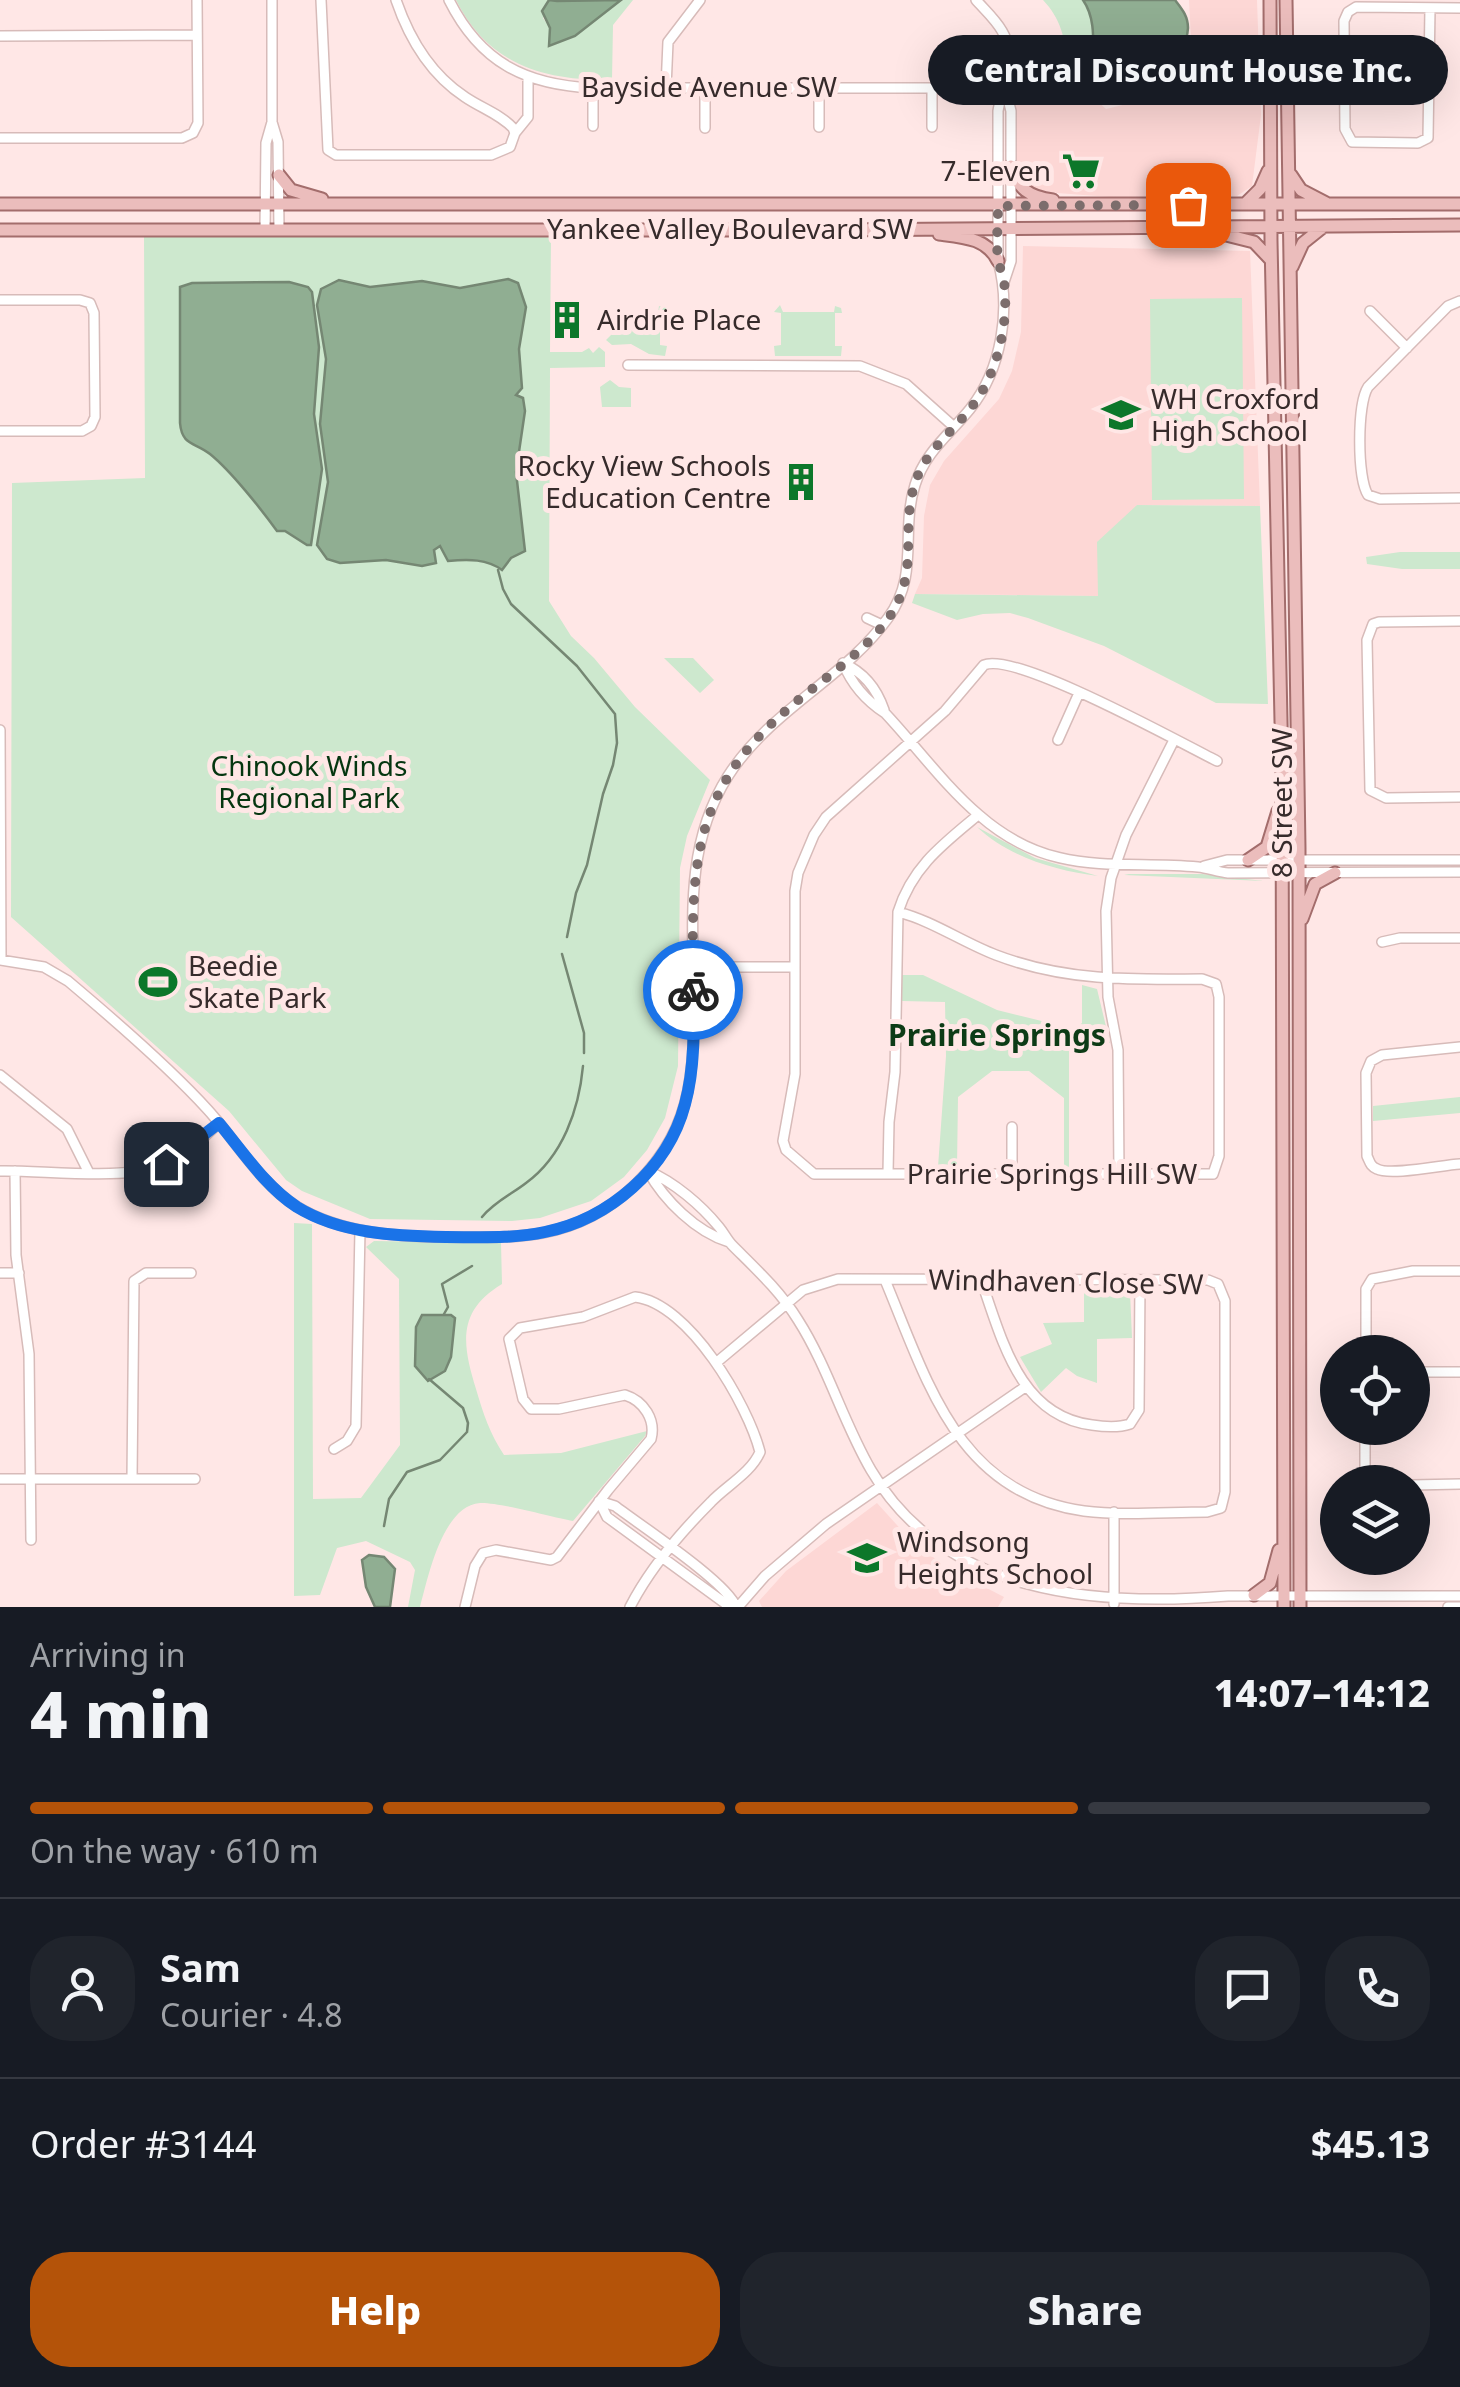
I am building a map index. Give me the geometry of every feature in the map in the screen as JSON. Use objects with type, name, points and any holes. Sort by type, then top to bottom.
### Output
[{"type":"main road","name":"8 Street SW","points":[[1270,0],[1282,798],[1284,1601]]},
{"type":"main road","name":"8 Street SW","points":[[1286,0],[1299,933],[1300,1601]]},
{"type":"main road","points":[[1244,205],[1260,189],[1272,162]]},
{"type":"main road","points":[[1011,166],[1024,192],[1082,205]]},
{"type":"main road","points":[[1288,169],[1302,190],[1330,204]]},
{"type":"main road","points":[[279,175],[299,194],[351,204]]},
{"type":"main road","name":"Yankee Valley Boulevard SW","points":[[0,204],[1460,204]]},
{"type":"main road","name":"Yankee Valley Boulevard SW","points":[[0,230],[896,230],[1460,225]]},
{"type":"main road","points":[[1288,275],[1303,243],[1326,226]]},
{"type":"main road","points":[[1185,228],[1243,238],[1260,246],[1271,261]]},
{"type":"main road","points":[[896,230],[978,241],[998,261]]},
{"type":"main road","points":[[1248,860],[1267,847],[1282,798]]},
{"type":"main road","points":[[1299,933],[1315,884],[1335,872]]},
{"type":"main road","points":[[1254,1596],[1270,1583],[1284,1527]]},
{"type":"street","points":[[0,138],[188,137],[198,123],[197,0]]},
{"type":"street","points":[[272,0],[272,122],[266,143],[272,204],[279,230]]},
{"type":"street","points":[[321,0],[328,150],[336,154],[491,154],[510,147],[528,117],[528,77]]},
{"type":"street","points":[[396,0],[410,36],[429,64],[459,94],[506,120],[515,133]]},
{"type":"street","name":"Bayside Avenue SW","points":[[448,0],[482,48],[528,77],[554,85],[1005,88]]},
{"type":"street","points":[[666,88],[668,42],[700,0]]},
{"type":"street","points":[[976,0],[1006,38],[1011,166],[1004,206]]},
{"type":"street","points":[[1430,8],[1428,138],[1418,143],[1352,142],[1345,129],[1344,21],[1348,12],[1356,7],[1460,8]]},
{"type":"street","points":[[0,36],[197,35]]},
{"type":"street","points":[[593,88],[593,126]]},
{"type":"street","points":[[705,88],[705,128]]},
{"type":"street","points":[[819,88],[819,127]]},
{"type":"street","points":[[932,88],[932,126]]},
{"type":"street","points":[[1004,282],[998,261],[1004,206],[998,111],[1005,88]]},
{"type":"street","points":[[265,230],[279,175],[278,142],[272,122]]},
{"type":"street","points":[[0,730],[1,960],[44,967],[68,981],[204,1106],[286,1200],[313,1216],[360,1230],[464,1237],[540,1234],[594,1216],[616,1202],[648,1171],[672,1136],[685,1106],[693,1046],[693,880],[696,857],[719,791],[752,743],[882,625],[906,584],[910,504],[915,484],[932,450],[978,398],[995,361],[1002,328],[1004,282],[1011,261],[1004,228]]},
{"type":"street","points":[[0,300],[90,303],[94,314],[95,417],[82,430],[0,431]]},
{"type":"street","points":[[1460,302],[1448,306],[1362,397],[1364,489],[1380,499],[1460,498]]},
{"type":"street","points":[[1370,311],[1407,348]]},
{"type":"street","points":[[628,365],[860,366],[906,384],[953,426]]},
{"type":"street","points":[[868,618],[882,625]]},
{"type":"street","points":[[1460,621],[1379,622],[1373,624],[1367,640],[1370,790],[1386,798],[1460,797]]},
{"type":"street","points":[[693,967],[795,967],[795,891],[814,835],[839,803],[962,694],[989,662],[1001,662],[1079,693],[1216,761]]},
{"type":"street","points":[[843,663],[858,670],[879,696],[885,712],[978,815],[1035,849],[1070,860],[1114,866],[1201,867],[1228,873],[1282,866],[1460,860]]},
{"type":"street","points":[[1058,740],[1079,693]]},
{"type":"street","points":[[1119,1175],[1118,1034],[1106,980],[1106,910],[1114,866],[1126,835],[1174,740]]},
{"type":"street","points":[[888,1173],[896,1072],[898,912],[905,888],[916,870],[978,815]]},
{"type":"street","points":[[1201,867],[1219,861],[1248,860],[1282,866]]},
{"type":"street","points":[[1298,866],[1335,872],[1460,872]]},
{"type":"street","points":[[898,912],[935,923],[981,949],[1024,965],[1106,980]]},
{"type":"street","points":[[1382,942],[1400,938],[1460,938]]},
{"type":"street","name":"Prairie Springs Hill SW","points":[[795,967],[795,1074],[784,1146],[814,1174],[1206,1176],[1217,1170],[1216,984],[1202,979],[1106,980]]},
{"type":"street","points":[[1460,1047],[1382,1054],[1371,1061],[1366,1073],[1370,1164],[1390,1171],[1460,1164]]},
{"type":"street","points":[[0,1075],[67,1129],[88,1171]]},
{"type":"street","points":[[0,1170],[152,1169],[178,1158],[219,1123]]},
{"type":"street","points":[[1012,1128],[1012,1174]]},
{"type":"street","points":[[15,1170],[19,1273],[29,1354],[31,1540]]},
{"type":"street","points":[[648,1171],[668,1180],[716,1224],[786,1303],[825,1369],[860,1451],[881,1486],[927,1537],[979,1572],[1046,1596],[1114,1605],[1200,1602],[1228,1596],[1284,1601],[1460,1596]]},
{"type":"street","points":[[334,1448],[347,1441],[356,1426],[360,1230]]},
{"type":"street","points":[[1366,1335],[1366,1289],[1372,1279],[1414,1271],[1460,1271]]},
{"type":"street","points":[[0,1273],[19,1273]]},
{"type":"street","points":[[132,1479],[134,1282],[146,1274],[192,1273]]},
{"type":"street","name":"Windhaven Close SW","points":[[717,1362],[803,1290],[822,1282],[884,1280],[1208,1280],[1218,1284],[1225,1294],[1224,1503],[1215,1511],[1084,1511],[1035,1498],[986,1468],[943,1414],[884,1280]]},
{"type":"street","points":[[981,1280],[1024,1386],[1040,1404],[1065,1419],[1098,1426],[1130,1424],[1139,1410],[1140,1281]]},
{"type":"street","points":[[465,1607],[482,1553],[496,1550],[557,1558],[652,1439],[653,1423],[640,1403],[625,1395],[542,1411],[526,1406],[509,1346],[514,1331],[583,1317],[635,1297],[644,1298],[682,1325],[717,1362],[743,1408],[760,1452],[756,1461],[669,1548],[630,1607]]},
{"type":"street","points":[[1430,1372],[1460,1372]]},
{"type":"street","points":[[735,1607],[788,1554],[1024,1386]]},
{"type":"street","points":[[0,1479],[196,1479]]},
{"type":"street","points":[[1430,1484],[1460,1484]]},
{"type":"street","points":[[599,1501],[615,1506],[733,1596],[735,1607]]},
{"type":"street","points":[[599,1501],[607,1517],[735,1607]]},
{"type":"street","points":[[1114,1512],[1114,1605]]},
{"type":"street","points":[[1200,1602],[1215,1607]]},
{"type":"street","points":[[1448,1607],[1460,1607]]},
{"type":"shaded area","points":[[549,0],[621,0],[575,36],[549,46],[550,28],[542,11]]},
{"type":"shaded area","points":[[1083,0],[1175,0],[1187,20],[1185,41],[1168,69],[1141,93],[1112,103],[1099,100],[1093,75],[1092,23]]},
{"type":"shaded area","points":[[1189,0],[1257,0],[1261,115],[1252,186],[1237,196],[1110,197],[1044,192],[1019,181],[1015,80],[1090,77],[1093,97],[1106,109],[1135,102],[1185,53],[1191,39]]},
{"type":"shaded area","name":"WH Croxford High School","points":[[1023,246],[1250,251],[1260,506],[1137,505],[1099,596],[915,594],[922,578],[924,516],[930,485],[944,461],[999,399],[1012,371],[1021,332]]},
{"type":"shaded area","points":[[508,279],[518,283],[526,307],[519,349],[522,388],[516,395],[523,398],[525,411],[516,472],[525,551],[511,558],[502,570],[477,561],[448,561],[440,546],[434,550],[436,563],[422,566],[386,560],[340,563],[327,559],[317,545],[328,482],[320,424],[326,359],[317,305],[321,289],[339,280],[370,287],[422,281],[460,288]]},
{"type":"shaded area","points":[[289,282],[312,292],[319,347],[314,414],[322,469],[311,545],[285,531],[277,531],[227,470],[186,440],[180,423],[180,287],[192,283]]},
{"type":"shaded area","points":[[422,1315],[455,1318],[451,1357],[445,1371],[428,1381],[415,1366],[416,1327]]},
{"type":"shaded area","name":"Windsong Heights School","points":[[877,1503],[906,1535],[944,1566],[1004,1597],[998,1607],[762,1607],[759,1601],[786,1571]]},
{"type":"shaded area","points":[[369,1555],[384,1557],[395,1569],[390,1607],[375,1607],[366,1587],[362,1560]]},
{"type":"green space","points":[[456,0],[560,0],[543,18],[550,28],[549,46],[575,36],[621,0],[633,0],[613,25],[612,80],[587,80],[542,72],[502,54],[484,40]]},
{"type":"green space","points":[[1043,0],[1083,0],[1092,24],[1093,69],[1063,71],[1062,77],[1052,77],[1052,82],[1020,82],[1020,63],[1066,63],[1061,29]]},
{"type":"green space","name":"Chinook Winds Regional Park","points":[[144,234],[551,237],[550,352],[582,352],[589,348],[593,353],[599,347],[605,352],[605,367],[550,368],[549,601],[571,636],[635,707],[710,780],[687,836],[680,868],[678,1066],[665,1118],[647,1150],[624,1177],[591,1201],[540,1218],[512,1221],[370,1219],[302,1191],[286,1180],[229,1111],[11,917],[12,483],[145,478]]},
{"type":"green space","points":[[1242,298],[1244,499],[1152,500],[1150,299]]},
{"type":"green space","points":[[780,305],[783,312],[834,312],[835,306],[841,308],[842,313],[835,313],[835,346],[842,346],[841,356],[775,356],[774,346],[781,345],[781,313],[774,312]]},
{"type":"green space","points":[[609,306],[610,312],[658,313],[659,306],[666,308],[667,312],[660,313],[660,345],[667,346],[665,356],[649,354],[631,344],[612,345],[606,340],[611,335],[609,313],[602,313]]},
{"type":"green space","points":[[610,380],[619,387],[631,388],[631,407],[602,407],[600,387]]},
{"type":"green space","points":[[1137,505],[1260,506],[1268,704],[1216,703],[1104,646],[1028,618],[1010,613],[957,620],[912,603],[915,594],[1098,596],[1097,542]]},
{"type":"green space","points":[[1400,552],[1460,552],[1460,569],[1402,569],[1367,564],[1366,557]]},
{"type":"green space","points":[[664,658],[693,658],[714,680],[700,693]]},
{"type":"green space","points":[[977,827],[1035,858],[1098,876],[1034,861],[1004,847]]},
{"type":"green space","points":[[1129,874],[1202,874],[1264,881],[1124,875]]},
{"type":"green space","points":[[902,975],[923,975],[997,1010],[1066,1027],[1082,1023],[1082,985],[1097,989],[1110,1043],[1069,1043],[1069,1168],[1064,1168],[1064,1098],[1029,1071],[992,1071],[958,1097],[957,1167],[938,1167],[946,1056],[945,1002],[902,1001]]},
{"type":"green space","points":[[1460,1097],[1460,1113],[1373,1121],[1373,1106]]},
{"type":"green space","points":[[294,1223],[312,1224],[313,1499],[361,1498],[400,1445],[399,1279],[366,1247],[374,1241],[501,1243],[502,1284],[477,1305],[470,1317],[466,1343],[481,1406],[504,1455],[561,1453],[647,1431],[645,1436],[573,1521],[488,1503],[467,1507],[446,1530],[432,1562],[420,1607],[408,1607],[415,1570],[410,1562],[366,1541],[337,1548],[320,1595],[294,1596]]},
{"type":"green space","points":[[1084,1287],[1123,1288],[1130,1292],[1132,1338],[1097,1339],[1097,1383],[1066,1368],[1041,1392],[1020,1357],[1052,1344],[1043,1323],[1084,1322]]},
{"type":"waterway","points":[[1062,74],[1081,73]]},
{"type":"waterway","points":[[1085,73],[1093,73]]},
{"type":"waterway","points":[[498,570],[511,604],[577,666],[615,714],[617,743],[613,765],[567,937]]},
{"type":"waterway","points":[[562,954],[584,1033],[584,1053]]},
{"type":"waterway","points":[[482,1217],[550,1159],[573,1115],[583,1066]]},
{"type":"waterway","points":[[444,1314],[448,1307],[442,1284],[472,1266]]},
{"type":"waterway","points":[[384,1526],[389,1499],[407,1472],[440,1460],[467,1432],[463,1408],[429,1379]]},
{"type":"way so far","points":[[693,990],[693,880],[712,805],[752,743],[888,618],[906,584],[910,504],[923,465],[988,381],[1002,328],[1004,282],[998,261],[998,206],[1188,205]]},
{"type":"place","name":"7-Eleven","points":[[1081,171]]},
{"type":"place","name":"Central Discount House Inc.","points":[[1188,205]]},
{"type":"place","name":"Airdrie Place","points":[[567,320]]},
{"type":"place","name":"WH Croxford High School","points":[[1121,415]]},
{"type":"place","name":"Rocky View Schools Education Centre","points":[[801,482]]},
{"type":"place","name":"Beedie Skate Park","points":[[158,982]]},
{"type":"place","name":"Windsong Heights School","points":[[867,1558]]},
{"type":"district","name":"Prairie Springs","points":[[997,1036]]},
{"type":"route","points":[[166,1164],[219,1123],[286,1200],[340,1226],[464,1237],[540,1234],[572,1226],[616,1202],[636,1184],[656,1162],[678,1126],[692,1067],[693,990]]}]
